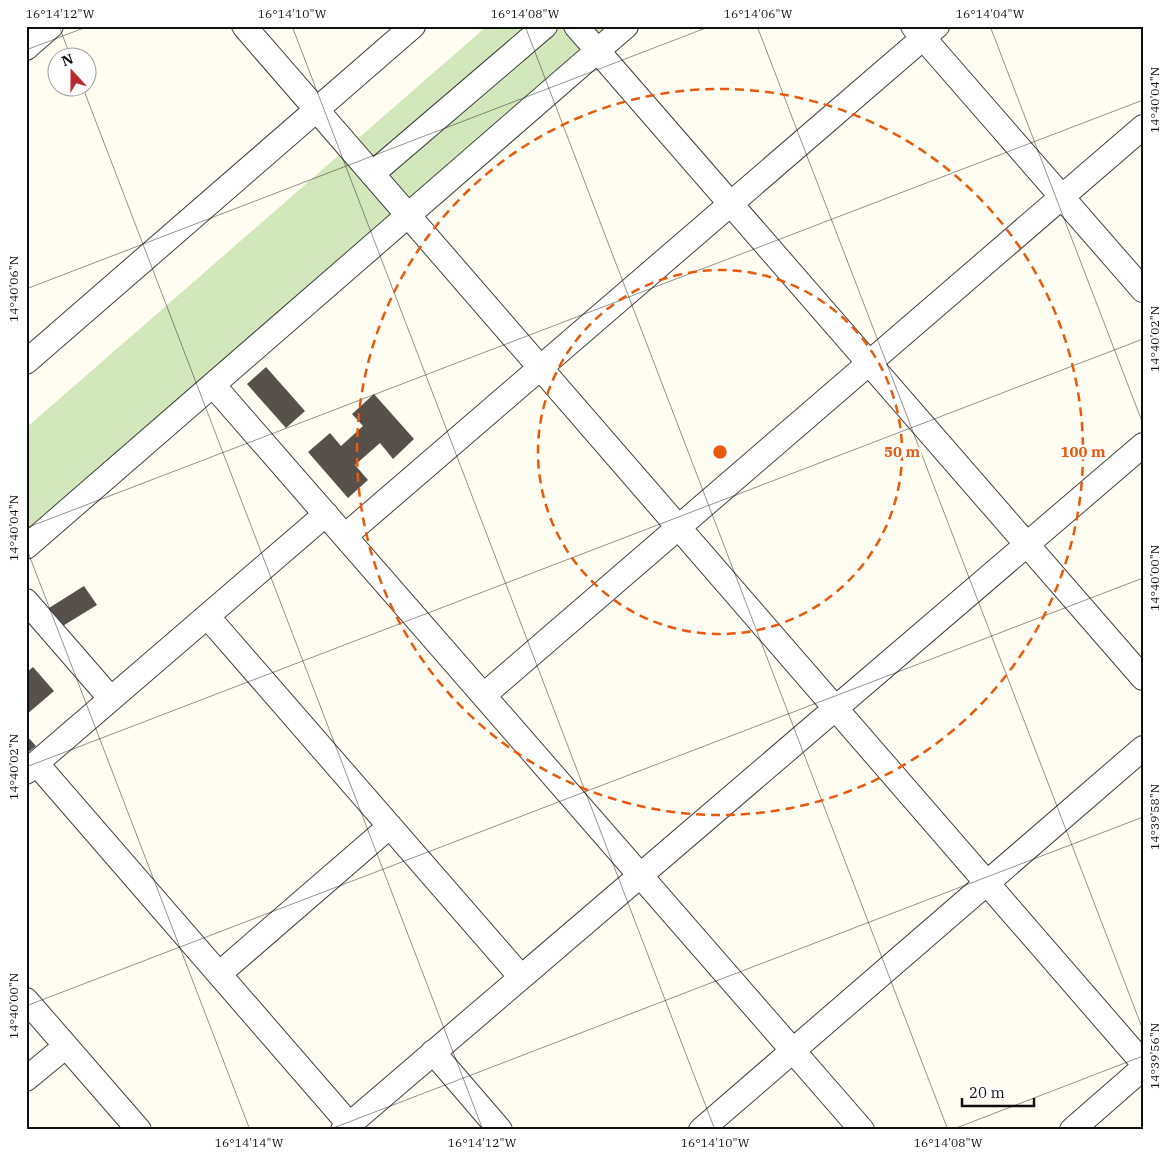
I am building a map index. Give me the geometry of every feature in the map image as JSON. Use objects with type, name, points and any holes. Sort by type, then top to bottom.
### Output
[{"type":"street","points":[[26,48],[51,26]]},
{"type":"street","points":[[244,26],[1143,1063]]},
{"type":"street","points":[[26,362],[413,26]]},
{"type":"street","points":[[372,174],[544,26]]},
{"type":"street","points":[[576,26],[1143,678]]},
{"type":"street","points":[[26,547],[626,26]]},
{"type":"street","points":[[344,536],[730,204],[925,30],[1062,197],[1143,290]]},
{"type":"street","points":[[484,695],[1143,127]]},
{"type":"street","points":[[213,385],[862,1130]]},
{"type":"street","points":[[326,514],[31,768],[219,974],[346,1127],[1143,445]]},
{"type":"street","points":[[26,601],[111,699]]},
{"type":"street","points":[[207,616],[521,977]]},
{"type":"street","points":[[700,1130],[1143,748]]},
{"type":"street","points":[[219,974],[390,826]]},
{"type":"street","points":[[26,1000],[139,1130]]},
{"type":"street","points":[[26,1079],[66,1046]]},
{"type":"street","points":[[433,1052],[500,1130]]},
{"type":"street","points":[[1072,1130],[1143,1068]]},
{"type":"green space","points":[[487,26],[616,26],[26,541],[26,428]]},
{"type":"building","points":[[266,367],[305,411],[286,428],[247,384]]},
{"type":"building","points":[[374,394],[414,439],[393,459],[380,443],[355,465],[368,480],[348,498],[308,452],[330,433],[341,446],[363,426],[352,414]]},
{"type":"building","points":[[84,586],[97,605],[61,627],[49,608]]},
{"type":"building","points":[[33,667],[54,691],[26,715],[26,673]]},
{"type":"building","points":[[26,735],[36,746],[26,754]]}]
